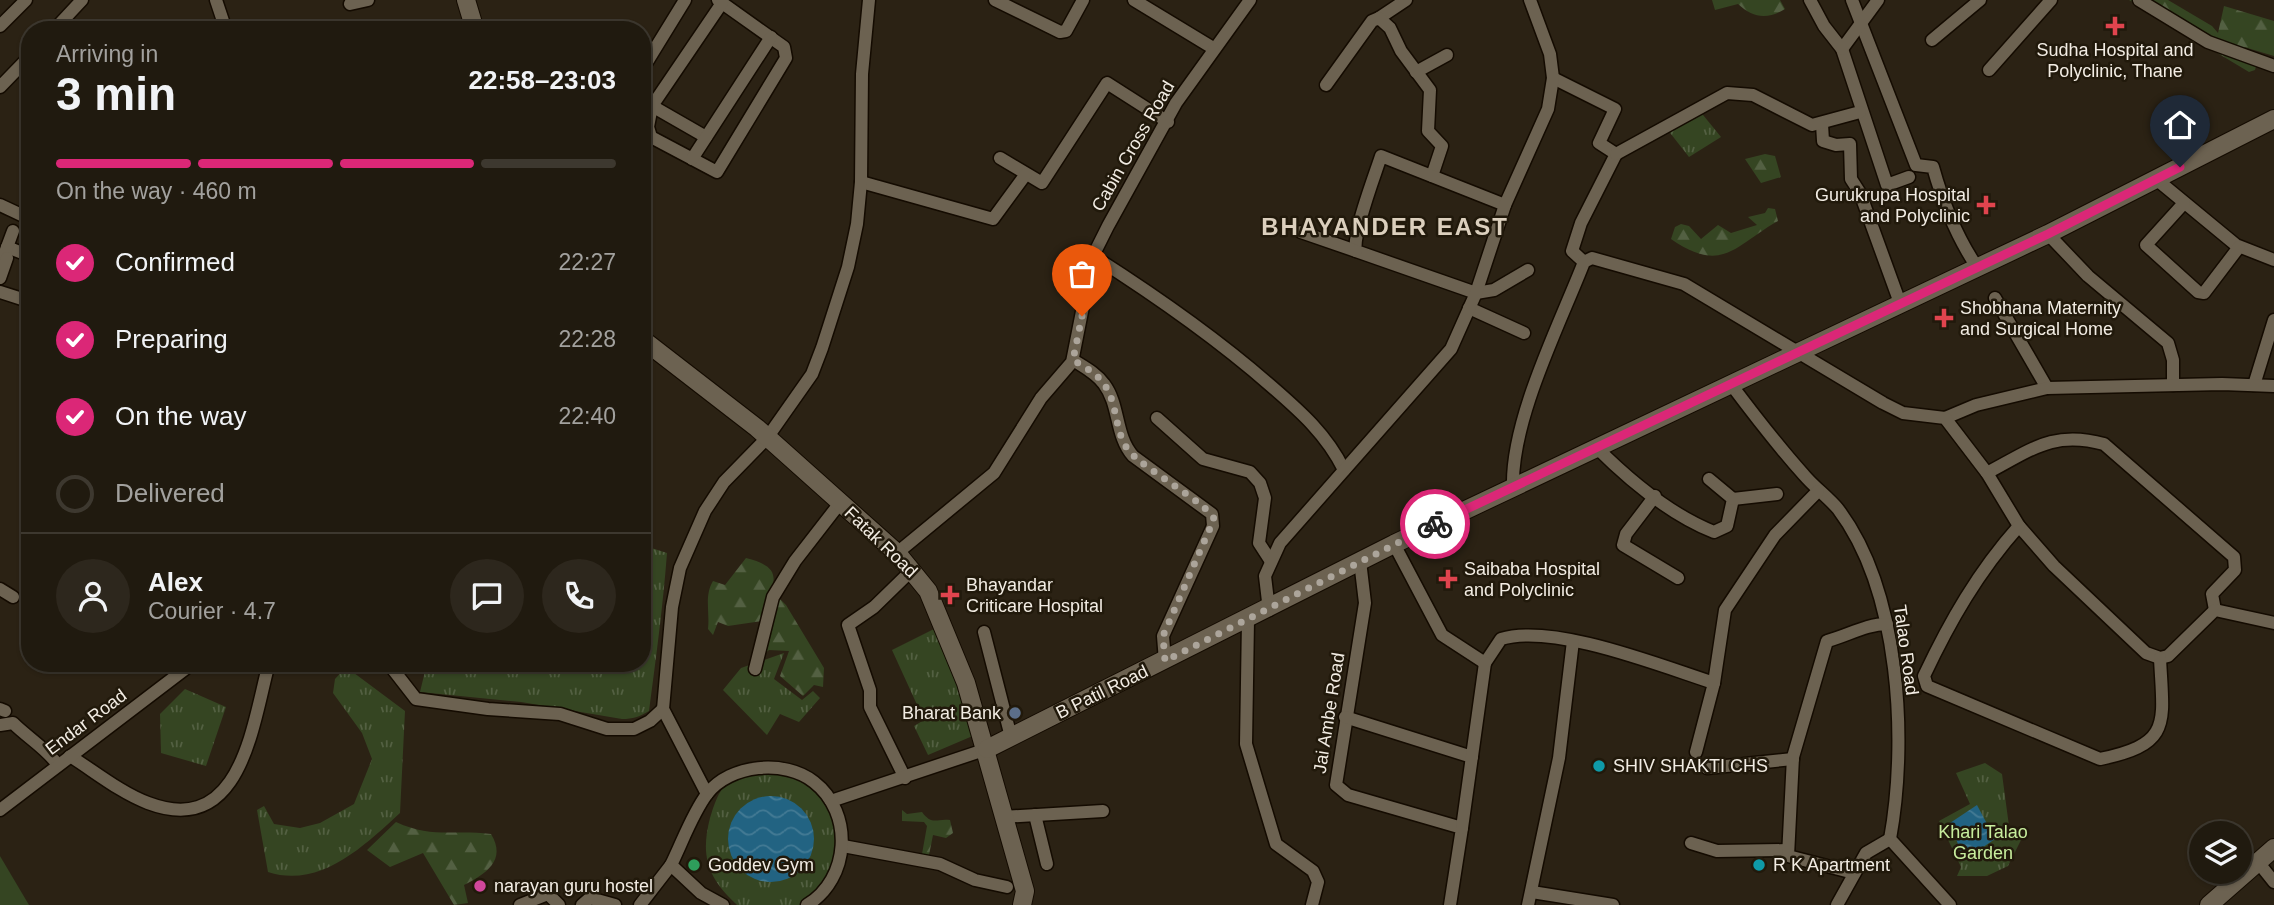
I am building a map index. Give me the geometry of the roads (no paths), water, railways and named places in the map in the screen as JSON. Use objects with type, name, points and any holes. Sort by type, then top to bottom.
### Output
[{"type":"main road","points":[[466,0],[472,21]]},
{"type":"main road","name":"B Patil Road","points":[[987,749],[1269,610],[1394,544],[2048,234],[2274,119]]},
{"type":"main road","name":"Fatak Road","points":[[651,346],[767,438],[913,569],[933,603],[966,683],[987,749],[1024,891],[1022,905]]},
{"type":"main road","points":[[2209,905],[2274,848]]},
{"type":"street","points":[[0,26],[26,0]]},
{"type":"street","points":[[62,21],[82,0]]},
{"type":"street","points":[[218,0],[224,21]]},
{"type":"street","points":[[350,4],[368,0]]},
{"type":"street","points":[[651,55],[685,0]]},
{"type":"street","points":[[707,794],[663,709],[672,607],[680,568],[705,511],[724,482],[767,438],[812,374],[822,348],[848,267],[862,182],[860,131],[869,0]]},
{"type":"street","points":[[995,0],[1060,32],[1066,31],[1071,25],[1083,0]]},
{"type":"street","points":[[1134,0],[1213,48]]},
{"type":"street","name":"Cabin Cross Road","points":[[897,553],[994,473],[1029,415],[1073,360],[1093,256],[1176,103],[1250,0]]},
{"type":"street","points":[[1326,85],[1372,21],[1406,0]]},
{"type":"street","points":[[1269,610],[1265,588],[1270,560],[1280,543],[1451,349],[1469,308],[1505,205],[1548,108],[1553,78],[1550,54],[1530,0]]},
{"type":"street","points":[[1810,0],[1824,26],[1842,48],[1860,112],[1887,185],[1909,177]]},
{"type":"street","points":[[1852,0],[1862,19],[1916,165],[1933,167],[1941,197],[1962,245],[1977,267]]},
{"type":"street","points":[[1842,48],[1878,0]]},
{"type":"street","points":[[1932,40],[1980,0]]},
{"type":"street","points":[[1989,70],[2050,0]]},
{"type":"street","points":[[2139,0],[2208,42],[2274,66]]},
{"type":"street","points":[[651,111],[720,1],[784,47],[786,58],[717,172],[651,136]]},
{"type":"street","points":[[1379,18],[1390,28],[1430,90],[1428,131],[1442,146],[1432,176]]},
{"type":"street","points":[[692,159],[771,37]]},
{"type":"street","points":[[1416,72],[1447,55]]},
{"type":"street","points":[[0,87],[21,65]]},
{"type":"street","points":[[1553,78],[1615,109],[1599,143],[1616,154]]},
{"type":"street","points":[[1000,158],[1042,183],[1107,83],[1168,122]]},
{"type":"street","points":[[1584,262],[1572,251],[1581,223],[1616,154],[1727,93],[1754,94],[1803,123],[1822,124],[1860,112]]},
{"type":"street","points":[[652,106],[706,137]]},
{"type":"street","points":[[1822,124],[1823,141],[1836,145],[1850,144],[1851,179],[1860,193],[1900,303]]},
{"type":"street","points":[[1356,251],[1356,240],[1367,197],[1381,156],[1505,205]]},
{"type":"street","points":[[862,182],[993,219],[1026,174]]},
{"type":"street","points":[[2156,179],[2239,247],[2274,260]]},
{"type":"street","points":[[2184,203],[2146,245],[2197,292],[2204,293],[2239,247]]},
{"type":"street","points":[[0,205],[21,215]]},
{"type":"street","points":[[0,278],[13,231]]},
{"type":"street","points":[[1301,232],[1475,292],[1494,290],[1528,270]]},
{"type":"street","points":[[2048,234],[2088,276],[2168,343],[2173,360],[2173,385]]},
{"type":"street","points":[[8,247],[21,252]]},
{"type":"street","points":[[0,266],[8,247]]},
{"type":"street","points":[[1093,256],[1171,306],[1248,366],[1324,435],[1344,470]]},
{"type":"street","points":[[1513,487],[1512,463],[1522,422],[1584,262],[1592,258],[1684,284],[1903,413],[1945,418],[1976,405],[2047,388],[2274,386]]},
{"type":"street","points":[[0,292],[21,299]]},
{"type":"street","points":[[1995,298],[2047,388]]},
{"type":"street","points":[[1469,308],[1524,333]]},
{"type":"street","points":[[2254,386],[2274,320]]},
{"type":"street","points":[[1073,360],[1094,373],[1106,386],[1126,448],[1212,514],[1213,526],[1163,636],[1165,661]]},
{"type":"street","name":"Talao Road","points":[[1730,383],[1767,433],[1837,509],[1865,557],[1885,608],[1900,742],[1899,792],[1890,839]]},
{"type":"street","points":[[1157,418],[1203,460],[1250,472],[1260,483],[1265,498],[1259,543],[1270,560]]},
{"type":"street","points":[[1945,418],[1987,472],[2019,526],[2054,566],[2146,653],[2160,658],[2168,656],[2215,610]]},
{"type":"street","points":[[1987,472],[2053,439],[2090,440],[2104,444],[2234,557],[2235,570],[2212,594],[2215,610]]},
{"type":"street","points":[[1596,447],[1655,496],[1693,523],[1714,532],[1727,526],[1733,499]]},
{"type":"street","points":[[1709,478],[1733,499],[1777,494]]},
{"type":"street","points":[[1696,752],[1714,683],[1725,610],[1754,562],[1775,535],[1818,491]]},
{"type":"street","points":[[1655,496],[1626,534],[1623,545],[1678,578]]},
{"type":"street","points":[[755,669],[773,597],[795,561],[840,503]]},
{"type":"street","points":[[2019,526],[1990,558],[1950,621],[1924,676],[1927,685],[1939,694],[2054,738],[2100,760],[2145,746],[2160,729],[2163,716],[2160,658]]},
{"type":"street","points":[[1394,544],[1442,635],[1450,643],[1485,663]]},
{"type":"street","name":"Jai Ambe Road","points":[[1360,561],[1365,603],[1335,776],[1339,789],[1348,795],[1462,828]]},
{"type":"street","points":[[905,778],[870,707],[870,690],[848,625],[874,607],[913,569]]},
{"type":"street","points":[[0,589],[13,597]]},
{"type":"street","points":[[2215,610],[2274,623]]},
{"type":"street","points":[[1248,620],[1246,744],[1249,758],[1258,778],[1276,844],[1313,871],[1318,883],[1312,905]]},
{"type":"street","points":[[1854,873],[1788,856],[1793,759],[1827,640],[1848,636],[1872,624],[1887,624]]},
{"type":"street","points":[[984,632],[1011,737]]},
{"type":"street","points":[[1450,905],[1485,663],[1501,639],[1513,635],[1573,641],[1714,683]]},
{"type":"street","points":[[1573,641],[1559,758],[1530,898],[1613,905]]},
{"type":"street","name":"Endar Road","points":[[0,810],[181,672]]},
{"type":"street","points":[[70,756],[146,803],[176,810],[201,808],[212,802],[239,768],[266,672]]},
{"type":"street","points":[[395,672],[416,699],[488,709],[559,714],[607,729],[634,729],[650,721],[663,709]]},
{"type":"street","points":[[1345,717],[1472,757]]},
{"type":"street","points":[[0,725],[13,723],[35,745],[48,750],[58,765]]},
{"type":"street","points":[[831,801],[987,749]]},
{"type":"street","points":[[1707,768],[1793,759]]},
{"type":"street","points":[[640,905],[671,866],[707,794],[736,771],[762,767],[813,781],[831,801],[842,826],[843,846],[835,873],[821,897],[807,905]]},
{"type":"street","points":[[1003,817],[1103,811]]},
{"type":"street","points":[[1035,815],[1047,864]]},
{"type":"street","points":[[1838,905],[1866,853],[1890,839],[1950,905]]},
{"type":"street","points":[[1690,843],[1717,851],[1788,850]]},
{"type":"street","points":[[843,846],[940,864],[975,880],[1007,887]]},
{"type":"street","points":[[2258,862],[2274,882]]},
{"type":"street","points":[[671,866],[701,892],[723,905]]},
{"type":"street","points":[[520,905],[548,894],[559,905]]},
{"type":"street","points":[[582,905],[590,898],[615,905]]},
{"type":"water","points":[[771,796],[795,803],[807,815],[814,839],[807,863],[795,875],[771,882],[747,875],[735,863],[728,839],[735,815],[747,803]]},
{"type":"water","points":[[1977,805],[1995,839],[1964,860],[1950,823]]},
{"type":"place","name":"Sudha Hospital and Polyclinic, Thane","points":[[2115,26]]},
{"type":"place","name":"Gurukrupa Hospital and Polyclinic","points":[[1986,205]]},
{"type":"place","name":"Shobhana Maternity and Surgical Home","points":[[1944,318]]},
{"type":"place","name":"Saibaba Hospital and Polyclinic","points":[[1448,579]]},
{"type":"place","name":"Bhayandar Criticare Hospital","points":[[950,595]]},
{"type":"place","name":"Bharat Bank","points":[[1015,713]]},
{"type":"place","name":"SHIV SHAKTI CHS","points":[[1599,766]]},
{"type":"place","name":"Goddev Gym","points":[[694,865]]},
{"type":"place","name":"R K Apartment","points":[[1759,865]]},
{"type":"place","name":"narayan guru hostel","points":[[480,886]]},
{"type":"district","name":"BHAYANDER EAST","points":[[1385,227]]},
{"type":"park label","name":"Khari Talao Garden","points":[[1983,842]]}]
